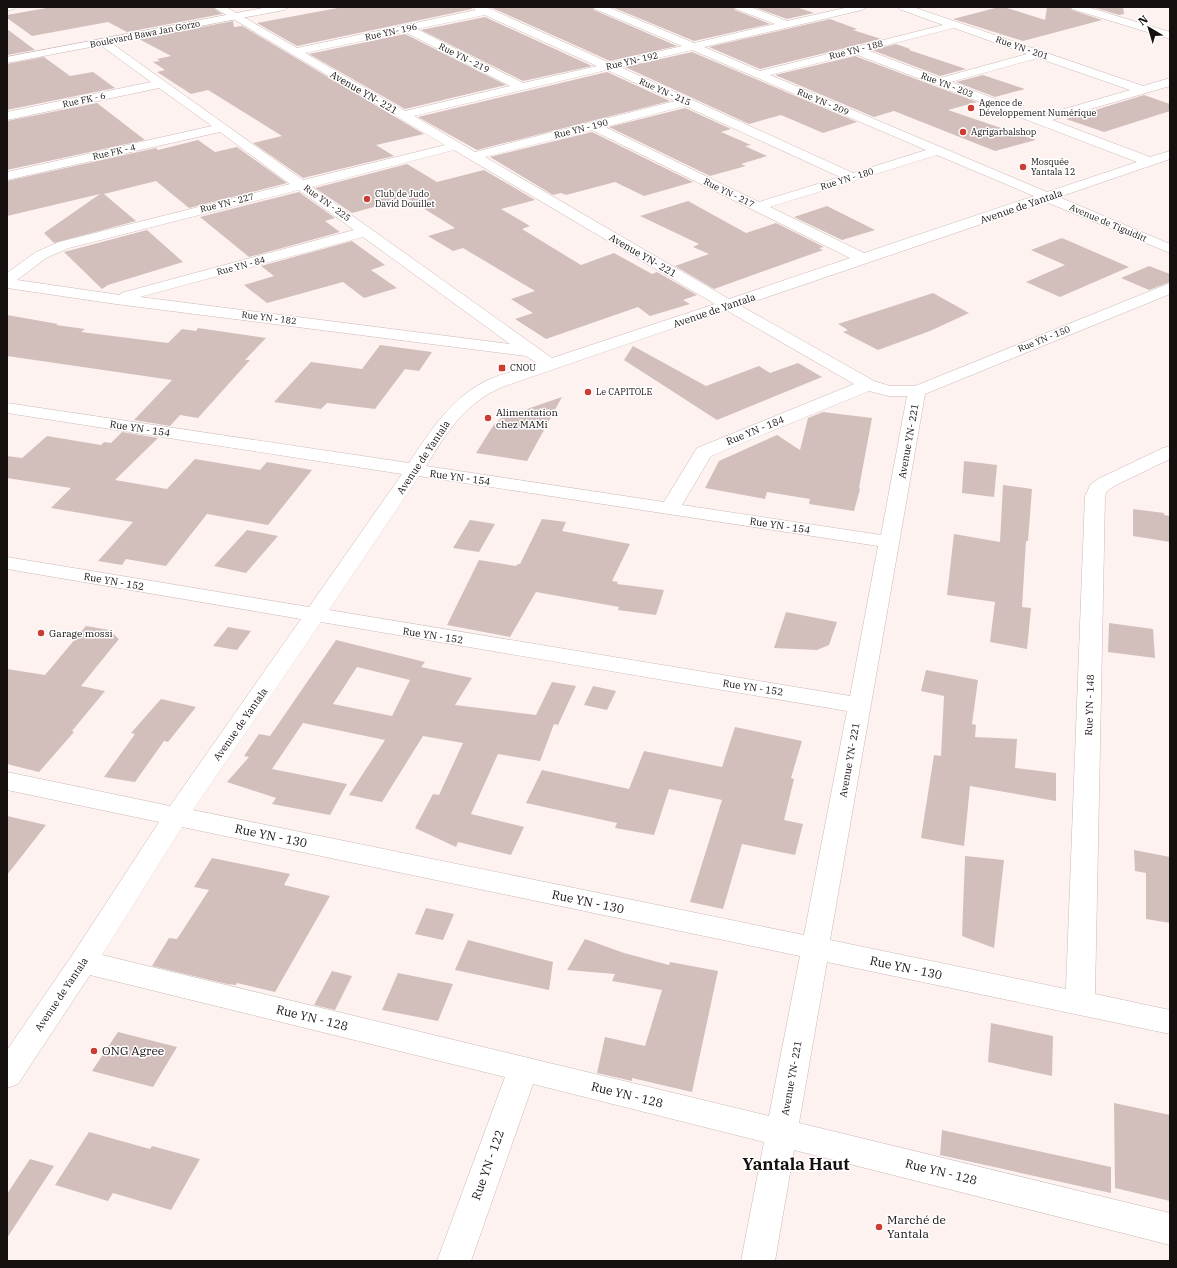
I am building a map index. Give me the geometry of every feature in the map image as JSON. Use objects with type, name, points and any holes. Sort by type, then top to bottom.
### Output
[{"type":"street","name":"Avenue YN- 221","points":[[218,7],[728,305],[868,385],[889,391],[917,391],[758,1261]]},
{"type":"street","name":"Boulevard Bawa Jan Gorzo","points":[[7,60],[284,7]]},
{"type":"street","name":"Rue YN - 209","points":[[599,7],[1046,197]]},
{"type":"street","points":[[740,7],[787,25]]},
{"type":"street","name":"Rue YN- 192","points":[[403,115],[862,7]]},
{"type":"street","name":"Rue YN - 201","points":[[903,7],[1142,90]]},
{"type":"street","points":[[1076,7],[1170,36]]},
{"type":"street","name":"Rue YN- 196","points":[[294,52],[406,28],[482,9]]},
{"type":"street","name":"Rue YN - 215","points":[[482,9],[852,178]]},
{"type":"street","name":"Rue YN - 188","points":[[758,75],[954,25]]},
{"type":"street","name":"Rue YN - 219","points":[[406,28],[521,87]]},
{"type":"street","name":"Rue YN - 225","points":[[103,42],[550,365]]},
{"type":"street","name":"Rue YN - 203","points":[[856,50],[1150,162]]},
{"type":"street","points":[[939,82],[1038,54]]},
{"type":"street","points":[[1040,120],[1170,82]]},
{"type":"street","name":"Rue FK - 6","points":[[7,116],[161,84]]},
{"type":"street","name":"Rue YN - 190","points":[[474,156],[687,102]]},
{"type":"street","name":"Rue YN - 217","points":[[594,126],[864,259]]},
{"type":"street","name":"Rue FK - 4","points":[[7,176],[222,128]]},
{"type":"street","name":"Rue YN - 227","points":[[7,280],[41,255],[64,245],[300,184],[456,146]]},
{"type":"street","name":"Rue YN - 180","points":[[758,207],[937,151]]},
{"type":"street","name":"Avenue de Yantala","points":[[7,1075],[83,962],[176,816],[315,615],[439,431],[453,413],[471,398],[496,383],[1170,155]]},
{"type":"street","name":"Avenue de Tiguiditt","points":[[1046,197],[1170,249]]},
{"type":"street","name":"Rue YN - 84","points":[[116,299],[365,232]]},
{"type":"street","name":"Rue YN - 182","points":[[7,283],[116,299],[531,352]]},
{"type":"street","name":"Rue YN - 150","points":[[917,391],[1170,288]]},
{"type":"street","name":"Rue YN - 184","points":[[670,508],[704,452],[868,385]]},
{"type":"street","name":"Rue YN - 154","points":[[7,408],[889,542]]},
{"type":"street","name":"Rue YN - 148","points":[[1080,1004],[1095,496],[1098,488],[1106,482],[1170,452]]},
{"type":"street","name":"Rue YN - 152","points":[[7,563],[859,705]]},
{"type":"street","name":"Rue YN - 130","points":[[7,781],[1170,1022]]},
{"type":"street","name":"Rue YN - 128","points":[[83,962],[1170,1229]]},
{"type":"street","name":"Rue YN - 122","points":[[454,1261],[523,1069]]},
{"type":"building","points":[[52,7],[212,7],[222,14],[127,32],[108,22],[32,36],[7,18],[7,15]]},
{"type":"building","points":[[343,7],[471,7],[472,9],[297,46],[257,23]]},
{"type":"building","points":[[490,7],[593,7],[594,10],[677,46],[610,61]]},
{"type":"building","points":[[612,7],[734,7],[735,10],[770,24],[694,41]]},
{"type":"building","points":[[754,7],[796,7],[814,13],[787,19]]},
{"type":"building","points":[[1004,7],[1045,20],[1047,7],[1070,7],[1072,10],[1102,20],[1023,41],[953,19]]},
{"type":"building","points":[[1092,7],[1123,7],[1124,14],[1119,15]]},
{"type":"building","points":[[485,17],[592,66],[523,81],[421,30]]},
{"type":"building","points":[[830,19],[857,29],[853,30],[881,39],[760,69],[709,47]]},
{"type":"building","points":[[233,21],[234,27],[242,26],[424,134],[376,145],[394,156],[303,178],[253,143],[282,136],[208,90],[191,94],[157,72],[165,70],[153,62],[160,61],[157,59],[171,56],[139,39]]},
{"type":"building","points":[[7,29],[35,50],[7,55]]},
{"type":"building","points":[[405,34],[506,85],[405,109],[309,54]]},
{"type":"building","points":[[896,44],[910,49],[909,50],[966,69],[940,76],[872,50]]},
{"type":"building","points":[[692,52],[857,122],[823,133],[781,115],[749,124],[625,67]]},
{"type":"building","points":[[855,56],[977,102],[948,110],[1036,140],[995,151],[894,111],[874,117],[775,75]]},
{"type":"building","points":[[44,57],[70,76],[93,72],[115,88],[7,110],[7,64]]},
{"type":"building","points":[[607,72],[670,101],[477,150],[418,117]]},
{"type":"building","points":[[983,75],[1025,89],[995,97],[956,82]]},
{"type":"building","points":[[1144,95],[1170,104],[1170,111],[1104,132],[1066,119]]},
{"type":"building","points":[[97,103],[145,140],[7,170],[7,121]]},
{"type":"building","points":[[685,108],[731,129],[721,132],[751,145],[745,146],[767,156],[741,164],[746,166],[710,176],[609,127]]},
{"type":"building","points":[[592,132],[693,182],[644,196],[615,182],[566,195],[561,193],[553,195],[490,157]]},
{"type":"building","points":[[198,140],[215,152],[237,147],[287,183],[189,208],[156,181],[104,194],[136,221],[54,243],[44,233],[100,194],[7,216],[7,181],[156,148],[158,150]]},
{"type":"building","points":[[407,164],[437,182],[484,170],[535,200],[501,209],[530,226],[522,229],[581,265],[614,253],[652,274],[657,272],[697,295],[683,300],[690,304],[650,316],[638,307],[546,339],[515,319],[533,313],[511,299],[535,291],[463,248],[453,251],[428,236],[455,228],[407,198],[352,213],[315,188]]},
{"type":"building","points":[[299,192],[335,218],[325,221],[340,232],[249,257],[200,217]]},
{"type":"building","points":[[688,201],[746,233],[776,223],[824,247],[819,248],[823,250],[714,289],[675,266],[709,254],[693,247],[699,244],[640,216]]},
{"type":"building","points":[[827,206],[875,230],[842,240],[794,217]]},
{"type":"building","points":[[147,230],[183,262],[108,285],[102,289],[64,252]]},
{"type":"building","points":[[1062,238],[1129,267],[1060,297],[1026,282],[1065,265],[1031,250]]},
{"type":"building","points":[[352,241],[385,265],[371,270],[397,288],[364,298],[343,282],[267,303],[244,285],[274,276],[261,266]]},
{"type":"building","points":[[1149,266],[1170,274],[1170,282],[1149,290],[1121,278]]},
{"type":"building","points":[[933,293],[969,313],[930,331],[878,350],[843,332],[848,330],[838,324]]},
{"type":"building","points":[[7,315],[85,329],[81,332],[168,343],[182,329],[196,331],[198,328],[266,338],[245,360],[250,360],[198,418],[180,415],[170,426],[134,420],[172,380],[7,356]]},
{"type":"building","points":[[380,345],[432,352],[419,371],[405,369],[375,409],[327,403],[321,409],[274,402],[311,362],[362,369]]},
{"type":"building","points":[[633,346],[706,386],[759,366],[770,373],[798,363],[822,377],[717,420],[624,360]]},
{"type":"building","points":[[562,397],[527,461],[476,453],[493,426],[501,418]]},
{"type":"building","points":[[823,412],[872,418],[860,489],[854,511],[809,504],[810,499],[767,492],[765,499],[705,488],[719,461],[777,435],[800,450],[808,418]]},
{"type":"building","points":[[122,432],[158,438],[115,480],[167,489],[195,459],[260,470],[267,462],[312,470],[268,525],[207,514],[166,566],[126,559],[122,565],[98,561],[133,522],[51,508],[71,488],[7,478],[7,456],[22,458],[47,436],[101,445],[104,442],[111,443]]},
{"type":"building","points":[[964,461],[997,465],[994,497],[962,493]]},
{"type":"building","points":[[1003,485],[1032,489],[1028,541],[1026,541],[1022,607],[1031,608],[1027,649],[990,642],[995,602],[947,595],[954,534],[1000,542]]},
{"type":"building","points":[[1133,509],[1164,513],[1164,515],[1170,516],[1170,542],[1133,536]]},
{"type":"building","points":[[542,519],[566,522],[562,531],[630,544],[612,581],[618,582],[617,584],[664,590],[656,615],[618,610],[619,607],[536,592],[510,637],[447,625],[479,560],[516,566],[520,564]]},
{"type":"building","points":[[470,520],[495,524],[479,552],[453,548]]},
{"type":"building","points":[[247,530],[278,536],[246,573],[214,566]]},
{"type":"building","points":[[786,612],[837,622],[829,645],[817,650],[774,648]]},
{"type":"building","points":[[1109,623],[1153,629],[1155,658],[1108,652]]},
{"type":"building","points":[[86,626],[109,630],[119,639],[81,686],[105,691],[72,731],[74,732],[39,772],[7,764],[7,669],[45,675]]},
{"type":"building","points":[[228,627],[251,631],[237,650],[213,646]]},
{"type":"building","points":[[336,640],[425,662],[421,667],[472,678],[455,705],[536,715],[552,682],[576,686],[558,725],[554,724],[540,761],[498,754],[471,814],[524,827],[511,855],[458,842],[456,847],[415,828],[433,794],[439,795],[463,743],[423,736],[382,802],[349,795],[385,740],[303,723],[272,769],[347,784],[330,815],[272,804],[276,798],[227,782],[249,757],[244,756],[259,734],[270,736]],"holes":[[[357,667],[410,680],[392,716],[333,704]]]},
{"type":"building","points":[[926,670],[978,680],[972,724],[976,725],[975,737],[1017,739],[1015,768],[1056,773],[1056,801],[970,786],[964,846],[921,838],[934,755],[941,756],[944,696],[921,691]]},
{"type":"building","points":[[593,686],[616,691],[607,710],[584,705]]},
{"type":"building","points":[[161,699],[196,707],[168,742],[164,741],[135,782],[104,777],[135,734],[131,733]]},
{"type":"building","points":[[735,727],[802,741],[791,778],[794,779],[784,820],[803,824],[795,855],[742,844],[723,909],[690,902],[722,800],[669,789],[654,835],[615,828],[617,823],[526,803],[542,770],[629,789],[644,751],[722,767]]},
{"type":"building","points":[[7,816],[46,825],[7,875]]},
{"type":"building","points":[[1134,850],[1170,857],[1170,923],[1146,919],[1146,873],[1135,871]]},
{"type":"building","points":[[965,856],[1004,860],[994,948],[962,936]]},
{"type":"building","points":[[212,858],[290,874],[284,885],[330,896],[275,992],[237,983],[236,985],[227,984],[152,966],[169,938],[177,939],[209,890],[194,887]]},
{"type":"building","points":[[426,908],[454,914],[443,940],[415,934]]},
{"type":"building","points":[[585,939],[624,953],[669,965],[670,962],[718,971],[692,1092],[632,1078],[632,1081],[597,1073],[605,1037],[645,1046],[662,990],[612,981],[615,974],[567,970]]},
{"type":"building","points":[[468,940],[553,962],[549,990],[455,970]]},
{"type":"building","points":[[332,971],[352,976],[335,1010],[314,1005]]},
{"type":"building","points":[[398,973],[453,984],[438,1021],[382,1010]]},
{"type":"building","points":[[991,1023],[1053,1036],[1052,1076],[988,1062]]},
{"type":"building","points":[[118,1032],[177,1047],[153,1087],[92,1071]]},
{"type":"building","points":[[1114,1103],[1170,1115],[1170,1201],[1115,1188]]},
{"type":"building","points":[[942,1130],[1111,1167],[1111,1193],[940,1155]]},
{"type":"building","points":[[89,1132],[150,1149],[152,1146],[200,1159],[171,1210],[113,1193],[108,1201],[55,1185]]},
{"type":"building","points":[[30,1159],[54,1166],[7,1238],[7,1194]]},
{"type":"place","name":"Agence de Développement Numérique","points":[[971,108]]},
{"type":"place","name":"Agrigarbalshop","points":[[963,132]]},
{"type":"place","name":"Mosquée Yantala 12","points":[[1023,167]]},
{"type":"place","name":"Club de Judo David Douillet","points":[[367,199]]},
{"type":"place","name":"CNOU","points":[[502,368]]},
{"type":"place","name":"Le CAPITOLE","points":[[588,392]]},
{"type":"place","name":"Alimentation chez MAMi","points":[[488,418]]},
{"type":"place","name":"Garage mossi","points":[[41,633]]},
{"type":"place","name":"ONG Agree","points":[[94,1051]]},
{"type":"place","name":"Marché de Yantala","points":[[879,1227]]},
{"type":"district","name":"Yantala Haut","points":[[796,1164]]}]
